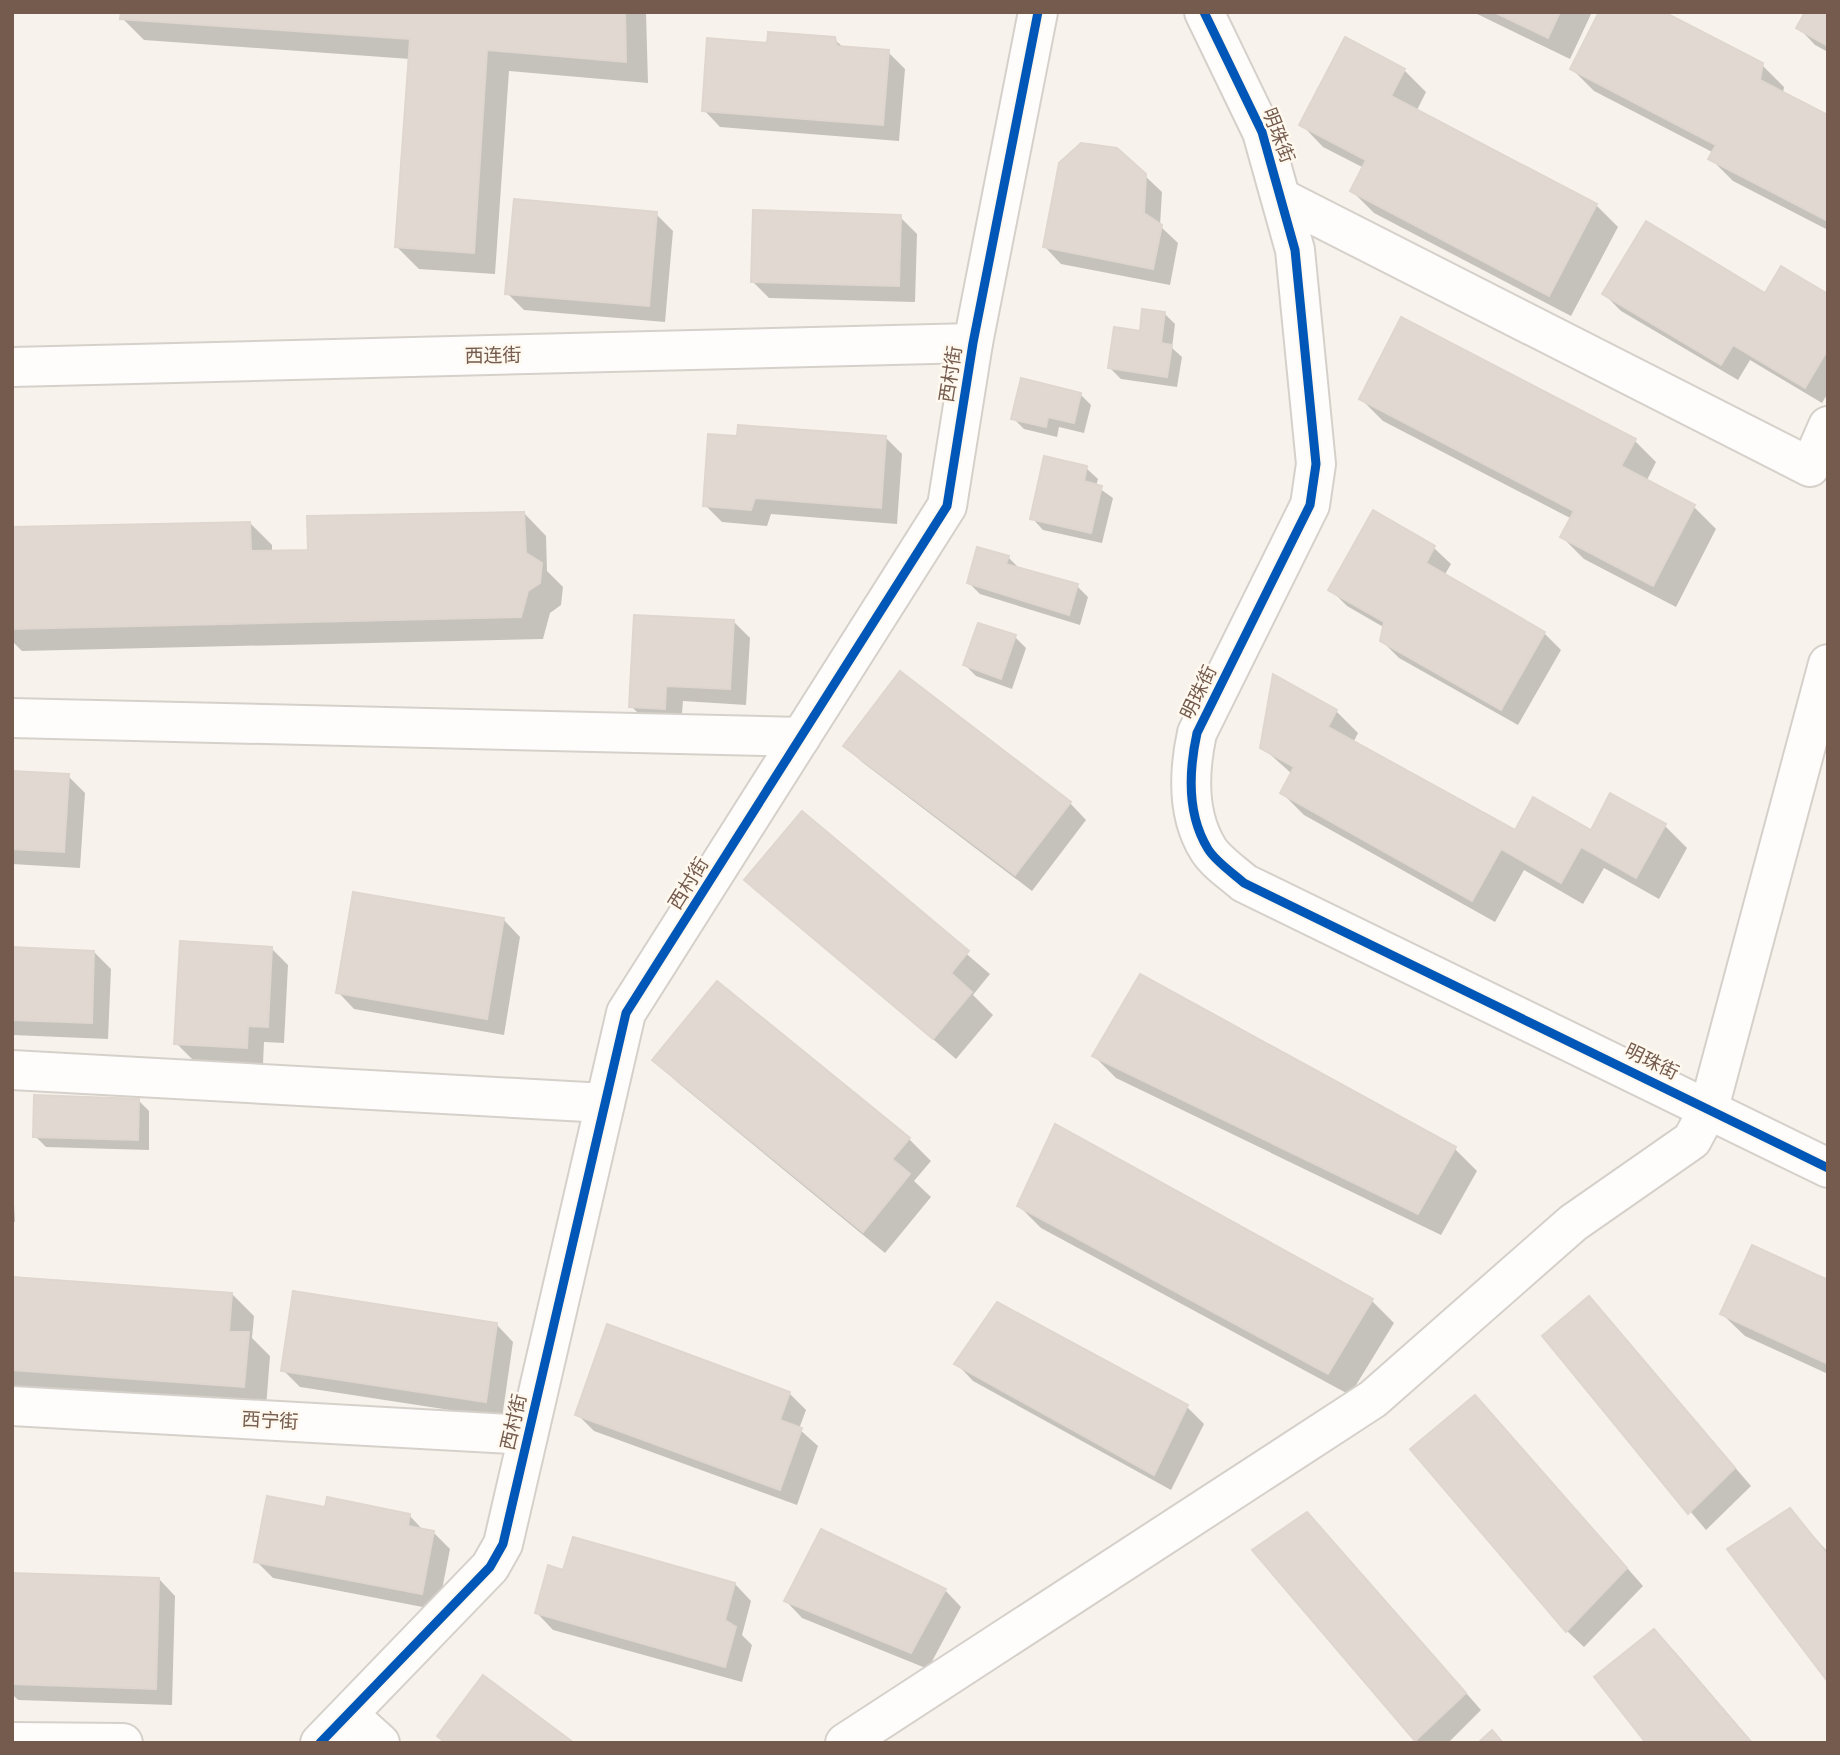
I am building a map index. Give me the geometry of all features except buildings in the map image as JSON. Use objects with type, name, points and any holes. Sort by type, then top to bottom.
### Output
[{"type":"street","name":"西村街","points":[[320,1743],[490,1567],[503,1544],[626,1013],[947,506],[973,343],[1038,12]]},
{"type":"street","name":"明珠街","points":[[1204,12],[1262,132],[1283,199],[1295,250],[1316,464],[1310,505],[1197,733],[1189,771],[1194,811],[1208,850],[1244,883],[1828,1168]]},
{"type":"street","points":[[1283,199],[1810,467],[1828,426]]},
{"type":"street","name":"西连街","points":[[12,367],[973,343]]},
{"type":"street","points":[[845,1743],[1373,1399],[1573,1223],[1692,1140],[1709,1108],[1828,664]]},
{"type":"street","points":[[12,718],[801,737]]},
{"type":"street","points":[[12,1070],[605,1103]]},
{"type":"street","name":"西宁街","points":[[12,1406],[528,1435]]},
{"type":"street","points":[[349,1715],[380,1743]]},
{"type":"street","points":[[12,1742],[123,1743]]},
{"type":"cycle path","points":[[320,1743],[490,1567],[503,1544],[626,1013],[947,506],[973,343],[1038,12]]},
{"type":"cycle path","points":[[1204,12],[1262,132],[1295,250],[1316,464],[1310,505],[1197,733],[1191,777],[1193,807],[1196,822],[1208,849],[1244,883],[1828,1168]]}]
